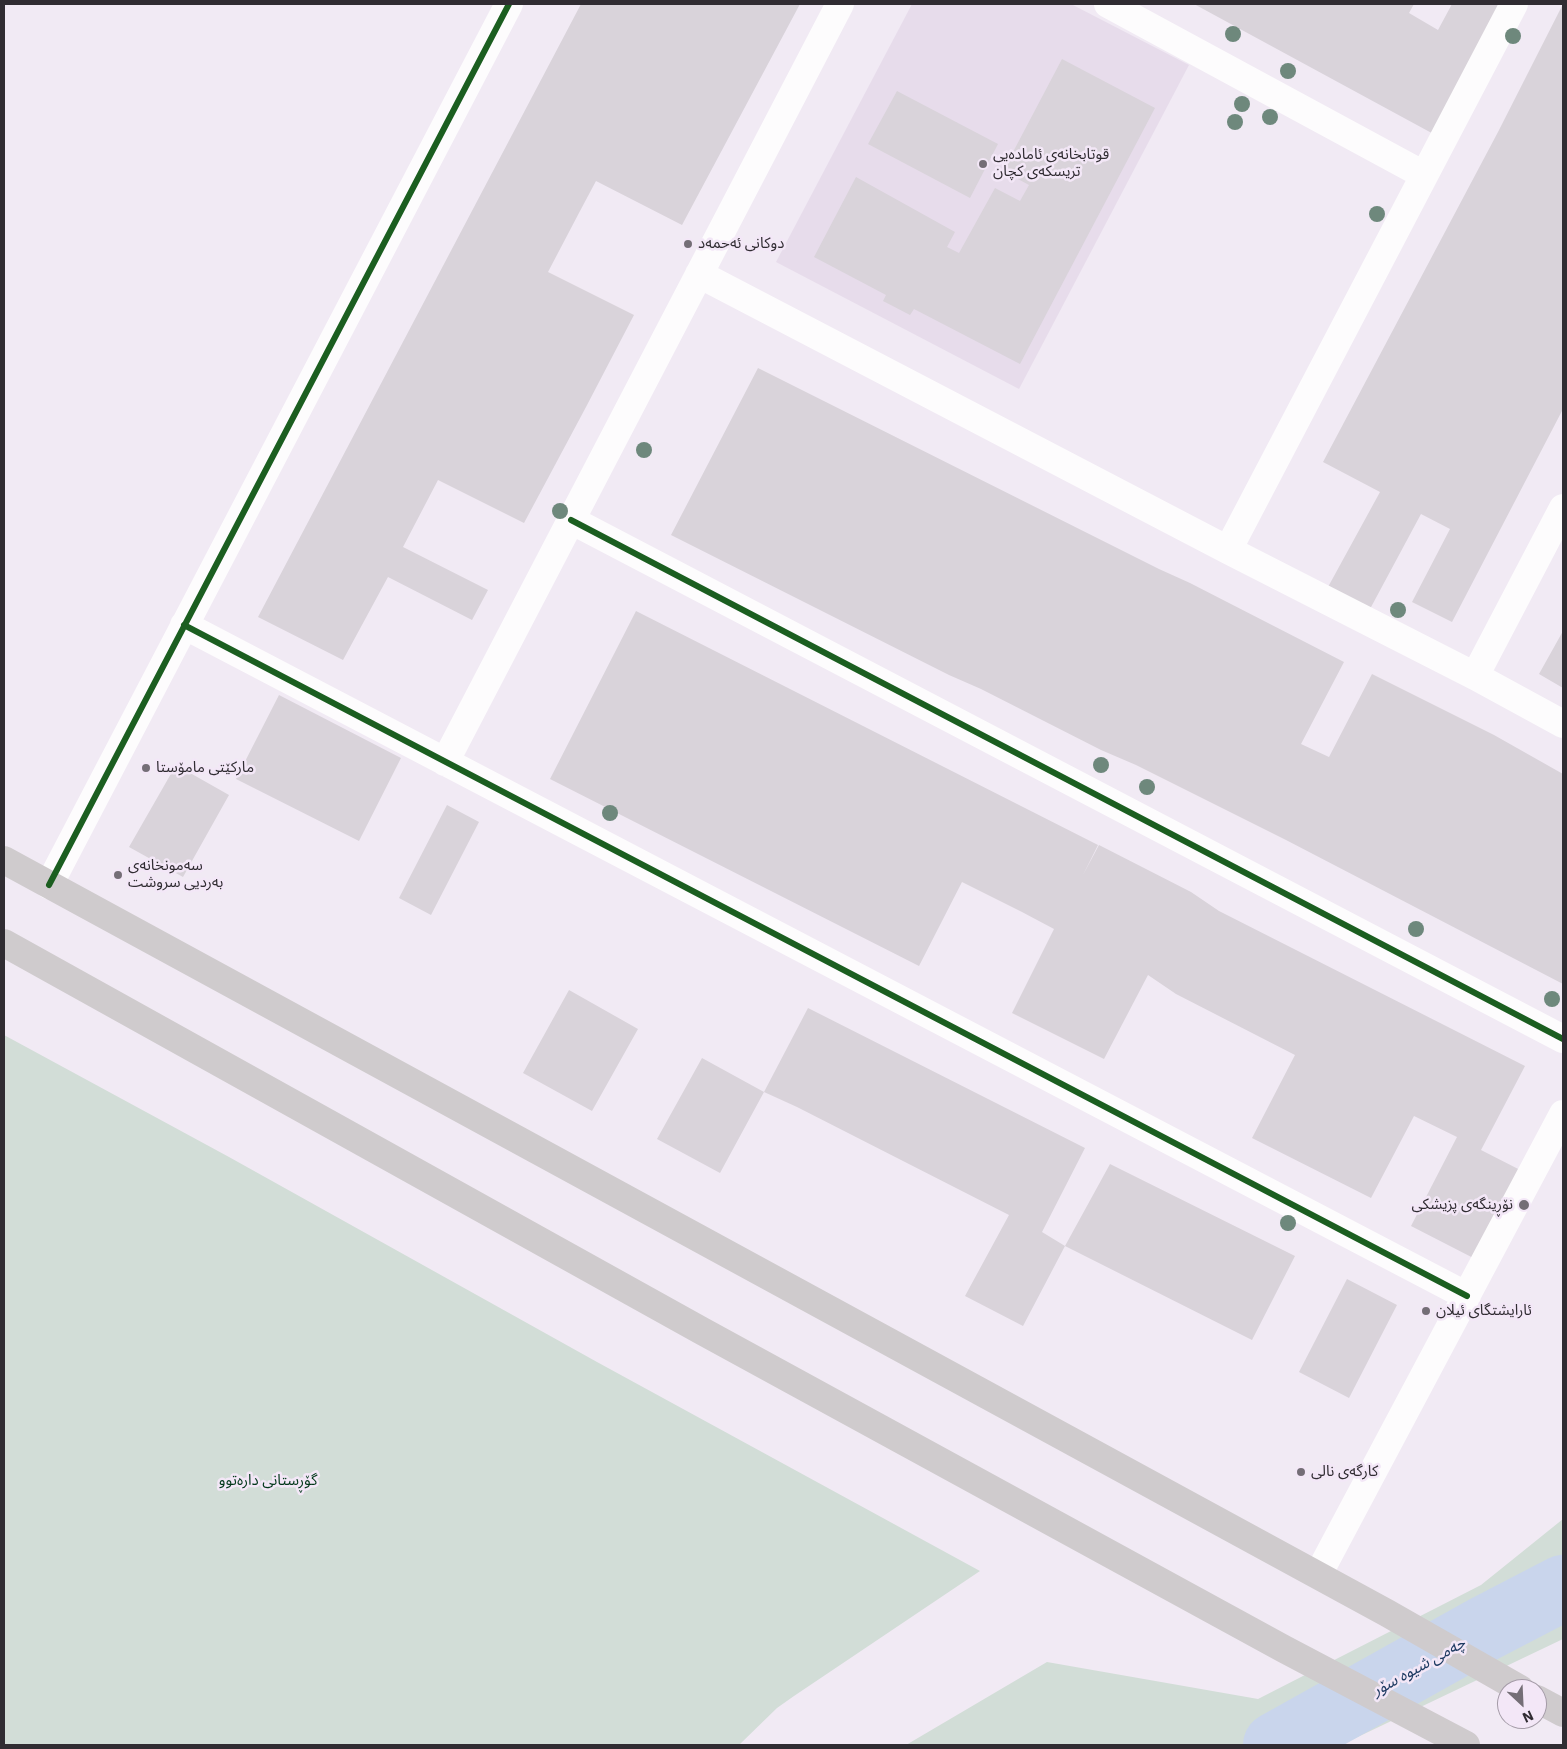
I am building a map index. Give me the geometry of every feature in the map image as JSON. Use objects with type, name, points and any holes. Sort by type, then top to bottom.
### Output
[{"type":"main road","points":[[4,860],[1387,1613],[1502,1679]]},
{"type":"main road","points":[[4,943],[693,1327],[1455,1741]]},
{"type":"main road","points":[[1547,1704],[1563,1713]]},
{"type":"street","points":[[49,885],[509,4]]},
{"type":"street","points":[[445,762],[840,4]]},
{"type":"street","points":[[1108,4],[1424,175]]},
{"type":"street","points":[[1228,550],[1514,4]]},
{"type":"street","points":[[699,274],[1228,550],[1475,676],[1563,724]]},
{"type":"street","points":[[1475,676],[1563,508]]},
{"type":"street","points":[[571,520],[1563,1039]]},
{"type":"street","points":[[184,625],[1467,1296]]},
{"type":"street","points":[[1318,1576],[1563,1114]]},
{"type":"shaded area","name":"قوتابخانەی ئامادەیی تریسکەی کچان","points":[[912,4],[1071,4],[1189,65],[1019,389],[776,262]]},
{"type":"green space","name":"گۆڕستانی دارەتوو","points":[[4,1035],[980,1571],[777,1708],[739,1745],[4,1745]]},
{"type":"green space","points":[[1563,1519],[1563,1639],[1341,1745],[906,1745],[1047,1662],[1258,1699],[1481,1585]]},
{"type":"building","points":[[581,4],[800,4],[682,225],[596,181],[580,211],[548,272],[634,315],[586,407],[524,523],[438,480],[403,547],[488,590],[472,620],[388,577],[343,660],[258,617]]},
{"type":"building","points":[[1194,4],[1414,4],[1409,13],[1438,30],[1452,4],[1513,4],[1439,137]]},
{"type":"building","points":[[1563,4],[1563,409],[1452,622],[1412,602],[1450,529],[1421,514],[1370,609],[1328,587],[1380,492],[1323,462],[1498,132]]},
{"type":"building","points":[[1062,59],[1155,108],[1020,364],[914,309],[910,315],[883,301],[886,295],[814,257],[856,177],[955,232],[947,247],[959,253],[995,188],[1020,201],[1029,185],[1003,171]]},
{"type":"building","points":[[897,91],[998,144],[970,198],[868,144]]},
{"type":"building","points":[[758,368],[1190,583],[1344,662],[1301,744],[1329,757],[1372,674],[1494,735],[1563,774],[1563,984],[1286,840],[949,675],[671,535]]},
{"type":"building","points":[[636,611],[1098,845],[1083,875],[1099,845],[1191,892],[1219,911],[1525,1066],[1481,1150],[1528,1174],[1483,1263],[1411,1226],[1457,1137],[1414,1116],[1371,1198],[1252,1138],[1295,1055],[1176,994],[1148,975],[1104,1059],[1012,1013],[1054,929],[1022,912],[962,882],[919,966],[550,779]]},
{"type":"building","points":[[1563,631],[1563,688],[1539,674]]},
{"type":"building","points":[[279,695],[401,758],[359,841],[236,779]]},
{"type":"building","points":[[176,765],[229,795],[183,877],[129,847]]},
{"type":"building","points":[[447,805],[479,822],[431,915],[399,898]]},
{"type":"building","points":[[569,990],[638,1029],[592,1111],[523,1073]]},
{"type":"building","points":[[808,1008],[1085,1148],[1042,1232],[1065,1246],[1023,1326],[965,1296],[1009,1215],[764,1092]]},
{"type":"building","points":[[702,1058],[764,1092],[720,1173],[657,1139]]},
{"type":"building","points":[[1110,1164],[1295,1256],[1252,1340],[1065,1246]]},
{"type":"building","points":[[1347,1279],[1397,1305],[1349,1398],[1299,1372]]},
{"type":"waterway","name":"چەمی شیوە سۆر","points":[[1276,1745],[1484,1629],[1563,1588]]},
{"type":"cycle path","points":[[49,885],[509,4]]},
{"type":"cycle path","points":[[571,520],[1563,1039]]},
{"type":"cycle path","points":[[184,625],[1467,1296]]},
{"type":"place","name":"قوتابخانەی ئامادەیی تریسکەی کچان","points":[[983,164]]},
{"type":"place","name":"دوکانی ئەحمەد","points":[[688,244]]},
{"type":"place","name":"مارکێتی مامۆستا","points":[[146,768]]},
{"type":"place","name":"سەمونخانەی بەردیی سروشت","points":[[118,875]]},
{"type":"place","name":"نۆڕینگەی پزیشکی","points":[[1524,1205]]},
{"type":"place","name":"ئارایشتگای ئیلان","points":[[1426,1311]]},
{"type":"place","name":"کارگەی نالی","points":[[1301,1472]]}]
